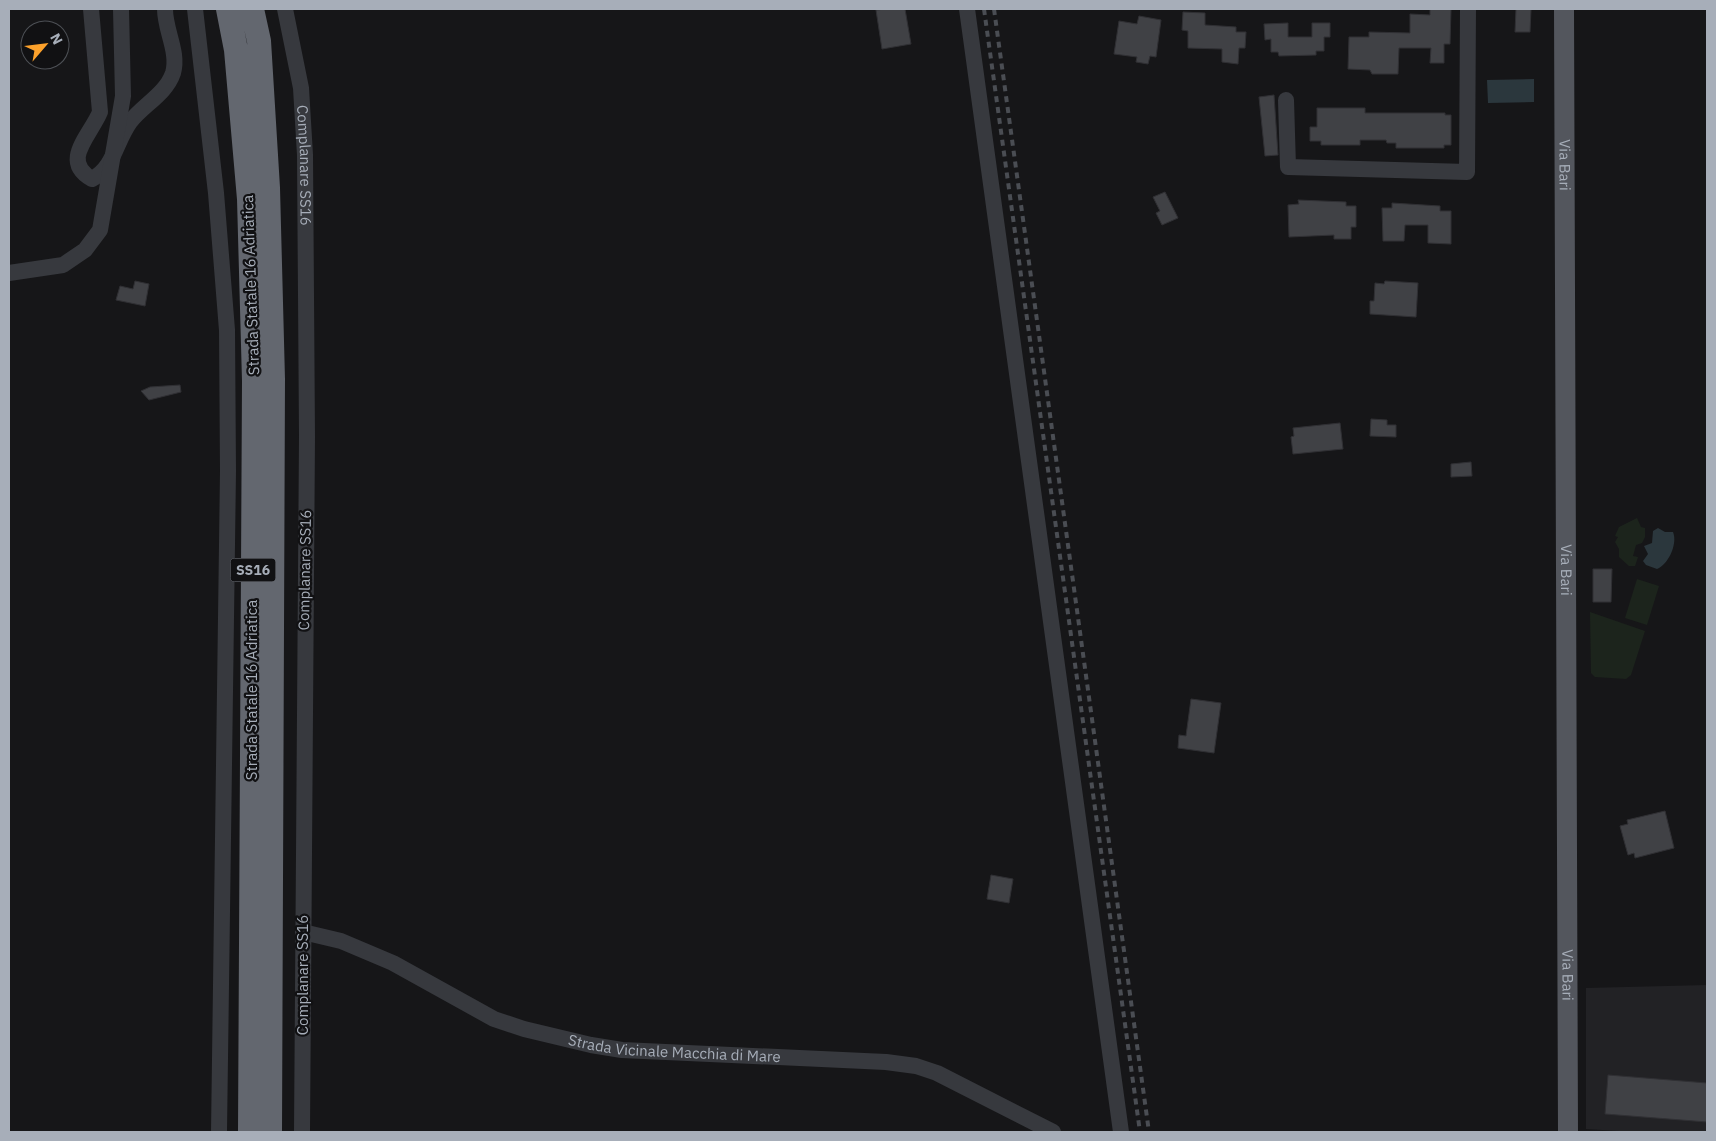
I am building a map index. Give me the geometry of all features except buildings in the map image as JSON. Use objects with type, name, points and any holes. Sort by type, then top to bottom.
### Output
[{"type":"highway","name":"Strada Statale 16 Adriatica","points":[[228,9],[236,50],[248,200],[254,381],[250,1132]]},
{"type":"highway","name":"Strada Statale 16 Adriatica","points":[[252,9],[258,41],[268,188],[273,379],[270,1132]]},
{"type":"main road","name":"Via Bari","points":[[1564,9],[1568,1132]]},
{"type":"street","points":[[91,9],[100,112],[78,151],[77,161],[83,174],[92,179],[102,174],[129,123],[167,86],[173,73],[175,56],[168,34],[166,9]]},
{"type":"street","points":[[9,273],[63,265],[85,250],[100,230],[123,96],[120,9]]},
{"type":"street","points":[[195,9],[216,193],[226,330],[228,471],[219,1132]]},
{"type":"street","name":"Complanare SS16","points":[[285,9],[301,88],[305,155],[307,436],[302,1132]]},
{"type":"street","points":[[967,9],[1121,1132]]},
{"type":"street","points":[[1286,100],[1288,167],[1466,172],[1468,9]]},
{"type":"street","name":"Strada Vicinale Macchia di Mare","points":[[303,932],[341,941],[393,963],[476,1011],[524,1029],[622,1050],[886,1062],[916,1066],[937,1072],[1053,1132]]},
{"type":"shaded area","points":[[1534,79],[1534,102],[1488,103],[1487,80]]},
{"type":"shaded area","points":[[1637,518],[1641,527],[1645,528],[1645,537],[1642,543],[1636,545],[1633,556],[1638,557],[1635,566],[1629,566],[1619,557],[1619,549],[1615,542],[1618,537],[1615,536],[1619,527]]},
{"type":"shaded area","points":[[1658,528],[1665,532],[1673,532],[1674,542],[1668,559],[1657,569],[1646,565],[1643,561],[1648,554],[1644,546],[1652,543],[1653,531]]},
{"type":"shaded area","points":[[1637,579],[1659,586],[1647,625],[1625,618]]},
{"type":"shaded area","points":[[1590,612],[1645,631],[1631,675],[1626,679],[1595,677],[1591,673]]},
{"type":"shaded area","points":[[1707,985],[1707,1132],[1635,1132],[1586,1129],[1586,988]]},
{"type":"railway","points":[[984,9],[1140,1132]]},
{"type":"railway","points":[[994,9],[1149,1132]]}]
